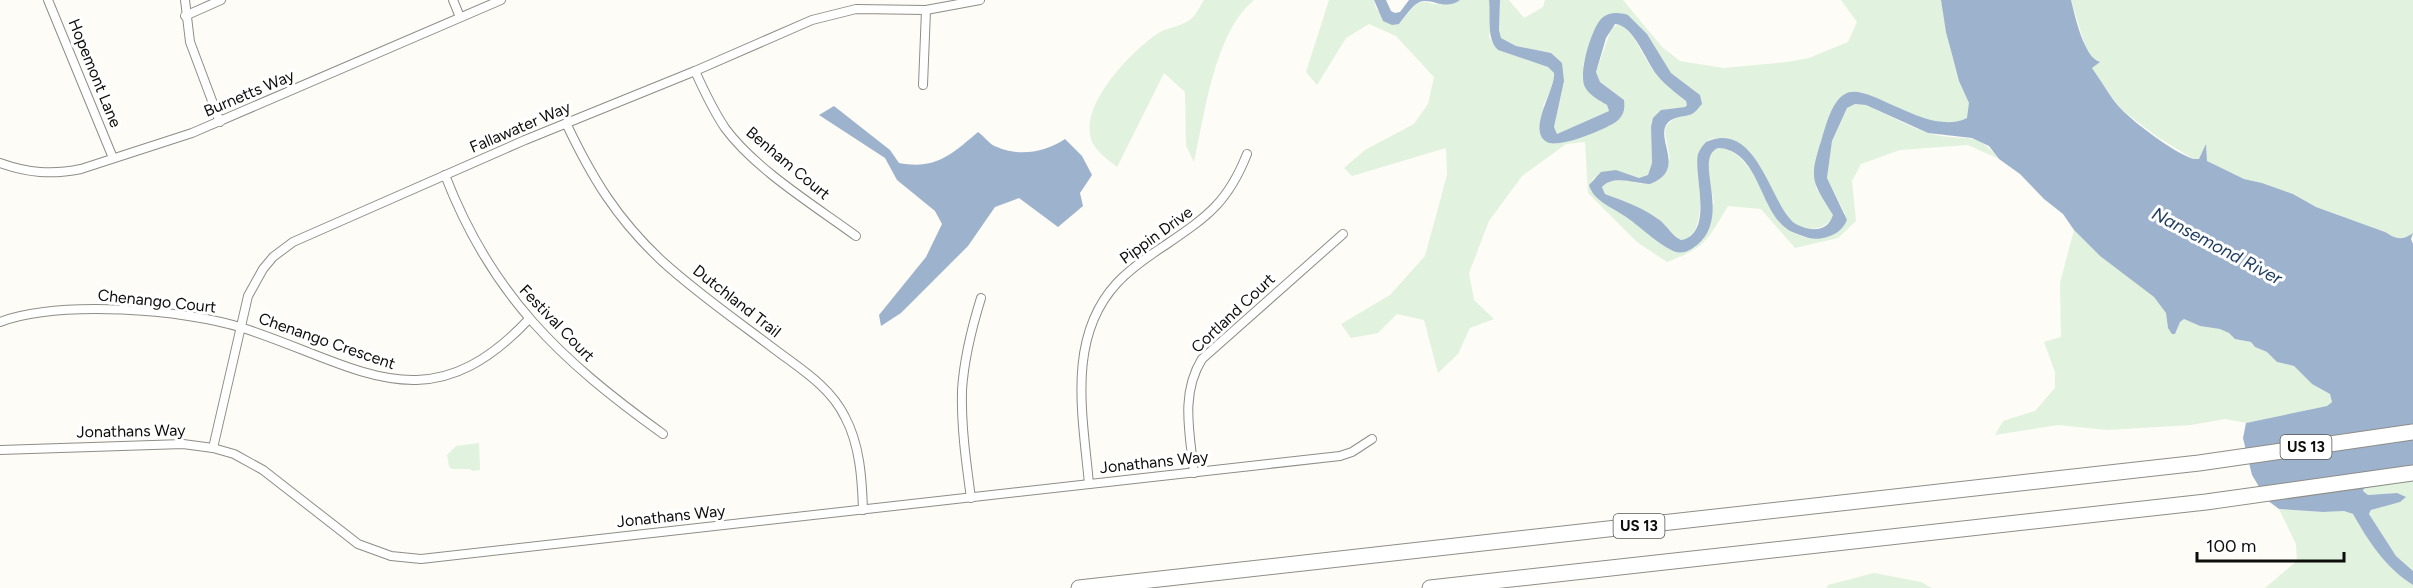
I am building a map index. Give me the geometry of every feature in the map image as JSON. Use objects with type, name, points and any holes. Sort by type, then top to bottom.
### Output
[{"type":"highway","name":"US 13","points":[[1079,588],[2199,463],[2413,432]]},
{"type":"highway","name":"US 13","points":[[1430,588],[2206,502],[2413,473]]},
{"type":"street","name":"Hopemont Lane","points":[[48,0],[113,158]]},
{"type":"street","points":[[185,0],[185,16],[190,42],[220,122]]},
{"type":"street","points":[[185,16],[221,0]]},
{"type":"street","points":[[453,0],[460,17]]},
{"type":"street","name":"Burnetts Way","points":[[0,163],[14,168],[48,173],[81,169],[192,133],[501,0]]},
{"type":"street","name":"Fallawater Way","points":[[213,448],[244,308],[253,285],[263,269],[285,247],[445,175],[812,20],[856,9],[926,10],[980,0]]},
{"type":"street","points":[[923,85],[926,10]]},
{"type":"street","name":"Benham Court","points":[[695,71],[726,129],[746,152],[856,236]]},
{"type":"street","name":"Dutchland Trail","points":[[567,123],[610,204],[641,240],[692,286],[816,381],[837,404],[852,432],[858,458],[863,510]]},
{"type":"street","name":"Pippin Drive","points":[[1089,484],[1082,362],[1084,345],[1094,317],[1118,282],[1142,261],[1190,230],[1220,202],[1240,171],[1247,154]]},
{"type":"street","name":"Festival Court","points":[[445,175],[458,208],[486,262],[529,319],[584,373],[663,434]]},
{"type":"street","name":"Cortland Court","points":[[1194,473],[1188,396],[1193,376],[1202,359],[1343,234]]},
{"type":"street","points":[[971,498],[966,459],[962,388],[967,353],[981,298]]},
{"type":"street","name":"Chenango Court","points":[[0,321],[27,314],[92,309],[170,315],[240,327]]},
{"type":"street","name":"Chenango Crescent","points":[[240,327],[376,376],[409,381],[438,378],[466,368],[502,346],[529,319]]},
{"type":"street","name":"Jonathans Way","points":[[0,450],[183,444],[213,448],[234,454],[263,470],[358,544],[377,552],[404,558],[435,558],[1340,456],[1352,452],[1372,439]]},
{"type":"green space","points":[[1204,0],[1254,0],[1240,14],[1220,53],[1207,98],[1194,162],[1186,146],[1185,92],[1164,73],[1117,167],[1098,151],[1090,134],[1091,118],[1097,102],[1107,85],[1132,55],[1157,34],[1191,19]]},
{"type":"green space","points":[[1329,0],[1374,0],[1376,9],[1399,24],[1414,6],[1422,1],[1434,4],[1460,0],[1489,0],[1492,18],[1489,37],[1498,50],[1548,67],[1554,73],[1555,81],[1543,106],[1555,144],[1606,127],[1624,100],[1600,82],[1596,72],[1612,27],[1620,24],[1631,35],[1657,75],[1686,101],[1687,105],[1661,110],[1651,127],[1652,163],[1648,175],[1639,178],[1616,170],[1593,178],[1590,185],[1591,191],[1669,249],[1679,253],[1714,203],[1708,165],[1712,152],[1718,148],[1730,151],[1749,168],[1777,217],[1792,232],[1806,238],[1845,214],[1827,178],[1832,141],[1847,108],[1855,104],[1866,105],[1928,133],[1977,140],[1999,159],[1968,145],[1900,150],[1861,164],[1852,181],[1856,221],[1838,238],[1795,248],[1761,209],[1728,206],[1705,241],[1690,252],[1667,262],[1637,242],[1588,193],[1585,142],[1566,144],[1522,176],[1489,221],[1469,273],[1474,300],[1494,319],[1470,328],[1458,354],[1438,373],[1424,320],[1397,314],[1378,333],[1351,338],[1341,324],[1390,295],[1425,256],[1447,175],[1446,148],[1352,176],[1344,168],[1365,150],[1414,124],[1428,104],[1434,77],[1396,36],[1369,24],[1346,38],[1317,85],[1306,72]]},
{"type":"green space","points":[[1500,0],[1509,0],[1524,18],[1543,7],[1545,0],[1623,0],[1662,47],[1680,61],[1723,68],[1809,58],[1848,42],[1857,22],[1841,0],[1941,0],[1951,51],[1970,112],[1961,122],[1949,123],[1917,116],[1861,92],[1837,101],[1822,138],[1816,188],[1833,215],[1825,225],[1814,229],[1801,227],[1788,217],[1743,147],[1719,138],[1706,142],[1700,155],[1699,216],[1694,232],[1681,240],[1654,216],[1634,205],[1605,194],[1602,187],[1616,180],[1642,184],[1670,159],[1666,126],[1700,95],[1671,73],[1647,34],[1628,15],[1621,13],[1601,19],[1583,65],[1592,95],[1607,105],[1609,111],[1557,134],[1554,127],[1564,81],[1551,53],[1516,46],[1501,38]]},
{"type":"green space","points":[[2071,0],[2413,0],[2413,233],[2404,239],[2395,238],[2385,232],[2316,207],[2293,194],[2244,179],[2207,161],[2206,146],[2199,159],[2193,159],[2156,136],[2122,110],[2099,80],[2092,68],[2093,61],[2087,52]]},
{"type":"green space","points":[[2074,230],[2100,256],[2154,297],[2166,313],[2168,328],[2175,334],[2180,322],[2184,319],[2200,326],[2220,329],[2235,339],[2251,342],[2255,347],[2267,352],[2277,362],[2294,366],[2312,384],[2330,394],[2332,402],[2327,406],[2246,423],[2225,419],[2191,425],[2107,430],[2058,425],[1995,435],[2003,421],[2035,411],[2055,388],[2055,372],[2044,342],[2061,337],[2060,283]]},
{"type":"green space","points":[[479,443],[480,470],[451,469],[447,455],[456,446]]},
{"type":"green space","points":[[2413,468],[2413,571],[2396,556],[2369,514],[2379,506],[2400,502],[2397,493],[2368,495],[2363,491],[2365,486]]},
{"type":"green space","points":[[2279,509],[2344,511],[2353,514],[2379,553],[2394,571],[2413,585],[2413,588],[2265,588],[2297,561],[2296,544]]},
{"type":"green space","points":[[1874,573],[1921,582],[1932,588],[1826,588],[1828,585]]},
{"type":"water","points":[[1374,0],[1386,0],[1391,11],[1395,13],[1400,12],[1409,0],[1460,0],[1450,4],[1420,2],[1399,24],[1392,25],[1383,21]]},
{"type":"water","name":"Nansemond River","points":[[1489,0],[1500,0],[1501,38],[1516,46],[1551,53],[1562,63],[1564,81],[1554,127],[1557,134],[1609,111],[1607,105],[1595,98],[1585,87],[1583,72],[1593,32],[1601,19],[1610,14],[1628,15],[1647,34],[1671,73],[1700,95],[1702,104],[1695,112],[1675,118],[1666,125],[1664,132],[1669,164],[1661,178],[1650,184],[1612,181],[1602,187],[1605,194],[1634,205],[1654,216],[1681,240],[1691,235],[1697,227],[1700,202],[1697,163],[1698,154],[1706,142],[1723,138],[1737,142],[1749,151],[1759,164],[1791,220],[1807,228],[1823,228],[1833,215],[1816,186],[1815,162],[1828,120],[1840,97],[1855,92],[1868,95],[1917,116],[1935,121],[1951,122],[1967,118],[1969,103],[1959,81],[1946,32],[1941,0],[2071,0],[2085,45],[2094,59],[2100,62],[2092,68],[2119,106],[2156,138],[2193,159],[2199,159],[2206,144],[2207,161],[2244,179],[2293,194],[2316,207],[2396,238],[2406,237],[2413,233],[2411,239],[2413,244],[2413,468],[2365,486],[2363,491],[2368,495],[2397,493],[2406,497],[2400,502],[2371,510],[2369,514],[2396,556],[2413,571],[2413,585],[2378,553],[2353,514],[2344,511],[2279,509],[2267,500],[2252,475],[2243,438],[2246,423],[2327,406],[2332,402],[2330,394],[2312,384],[2294,366],[2277,362],[2267,352],[2255,347],[2251,342],[2235,339],[2220,329],[2200,326],[2184,319],[2180,322],[2175,334],[2172,334],[2168,328],[2166,313],[2154,297],[2100,256],[2074,230],[2063,214],[2044,199],[2020,174],[1999,159],[1989,146],[1972,138],[1928,133],[1866,105],[1855,104],[1847,108],[1832,141],[1827,178],[1847,220],[1837,233],[1817,239],[1787,229],[1770,208],[1750,169],[1742,159],[1732,151],[1718,148],[1711,154],[1709,164],[1713,204],[1712,219],[1707,233],[1697,245],[1685,252],[1676,252],[1603,203],[1594,195],[1589,185],[1601,172],[1616,170],[1639,178],[1648,175],[1652,163],[1653,118],[1661,110],[1685,107],[1686,101],[1657,75],[1634,37],[1622,26],[1615,24],[1606,38],[1596,72],[1600,82],[1624,100],[1623,114],[1617,121],[1593,133],[1561,143],[1547,142],[1541,137],[1540,129],[1554,73],[1548,67],[1498,50],[1494,46],[1490,34]]},
{"type":"water","points":[[834,106],[890,150],[899,163],[912,165],[943,158],[978,132],[994,146],[1014,152],[1041,150],[1065,139],[1082,156],[1092,175],[1080,193],[1083,206],[1058,227],[1019,198],[995,207],[968,246],[901,313],[881,326],[879,315],[926,257],[942,224],[935,211],[897,180],[885,158],[819,115]]}]
